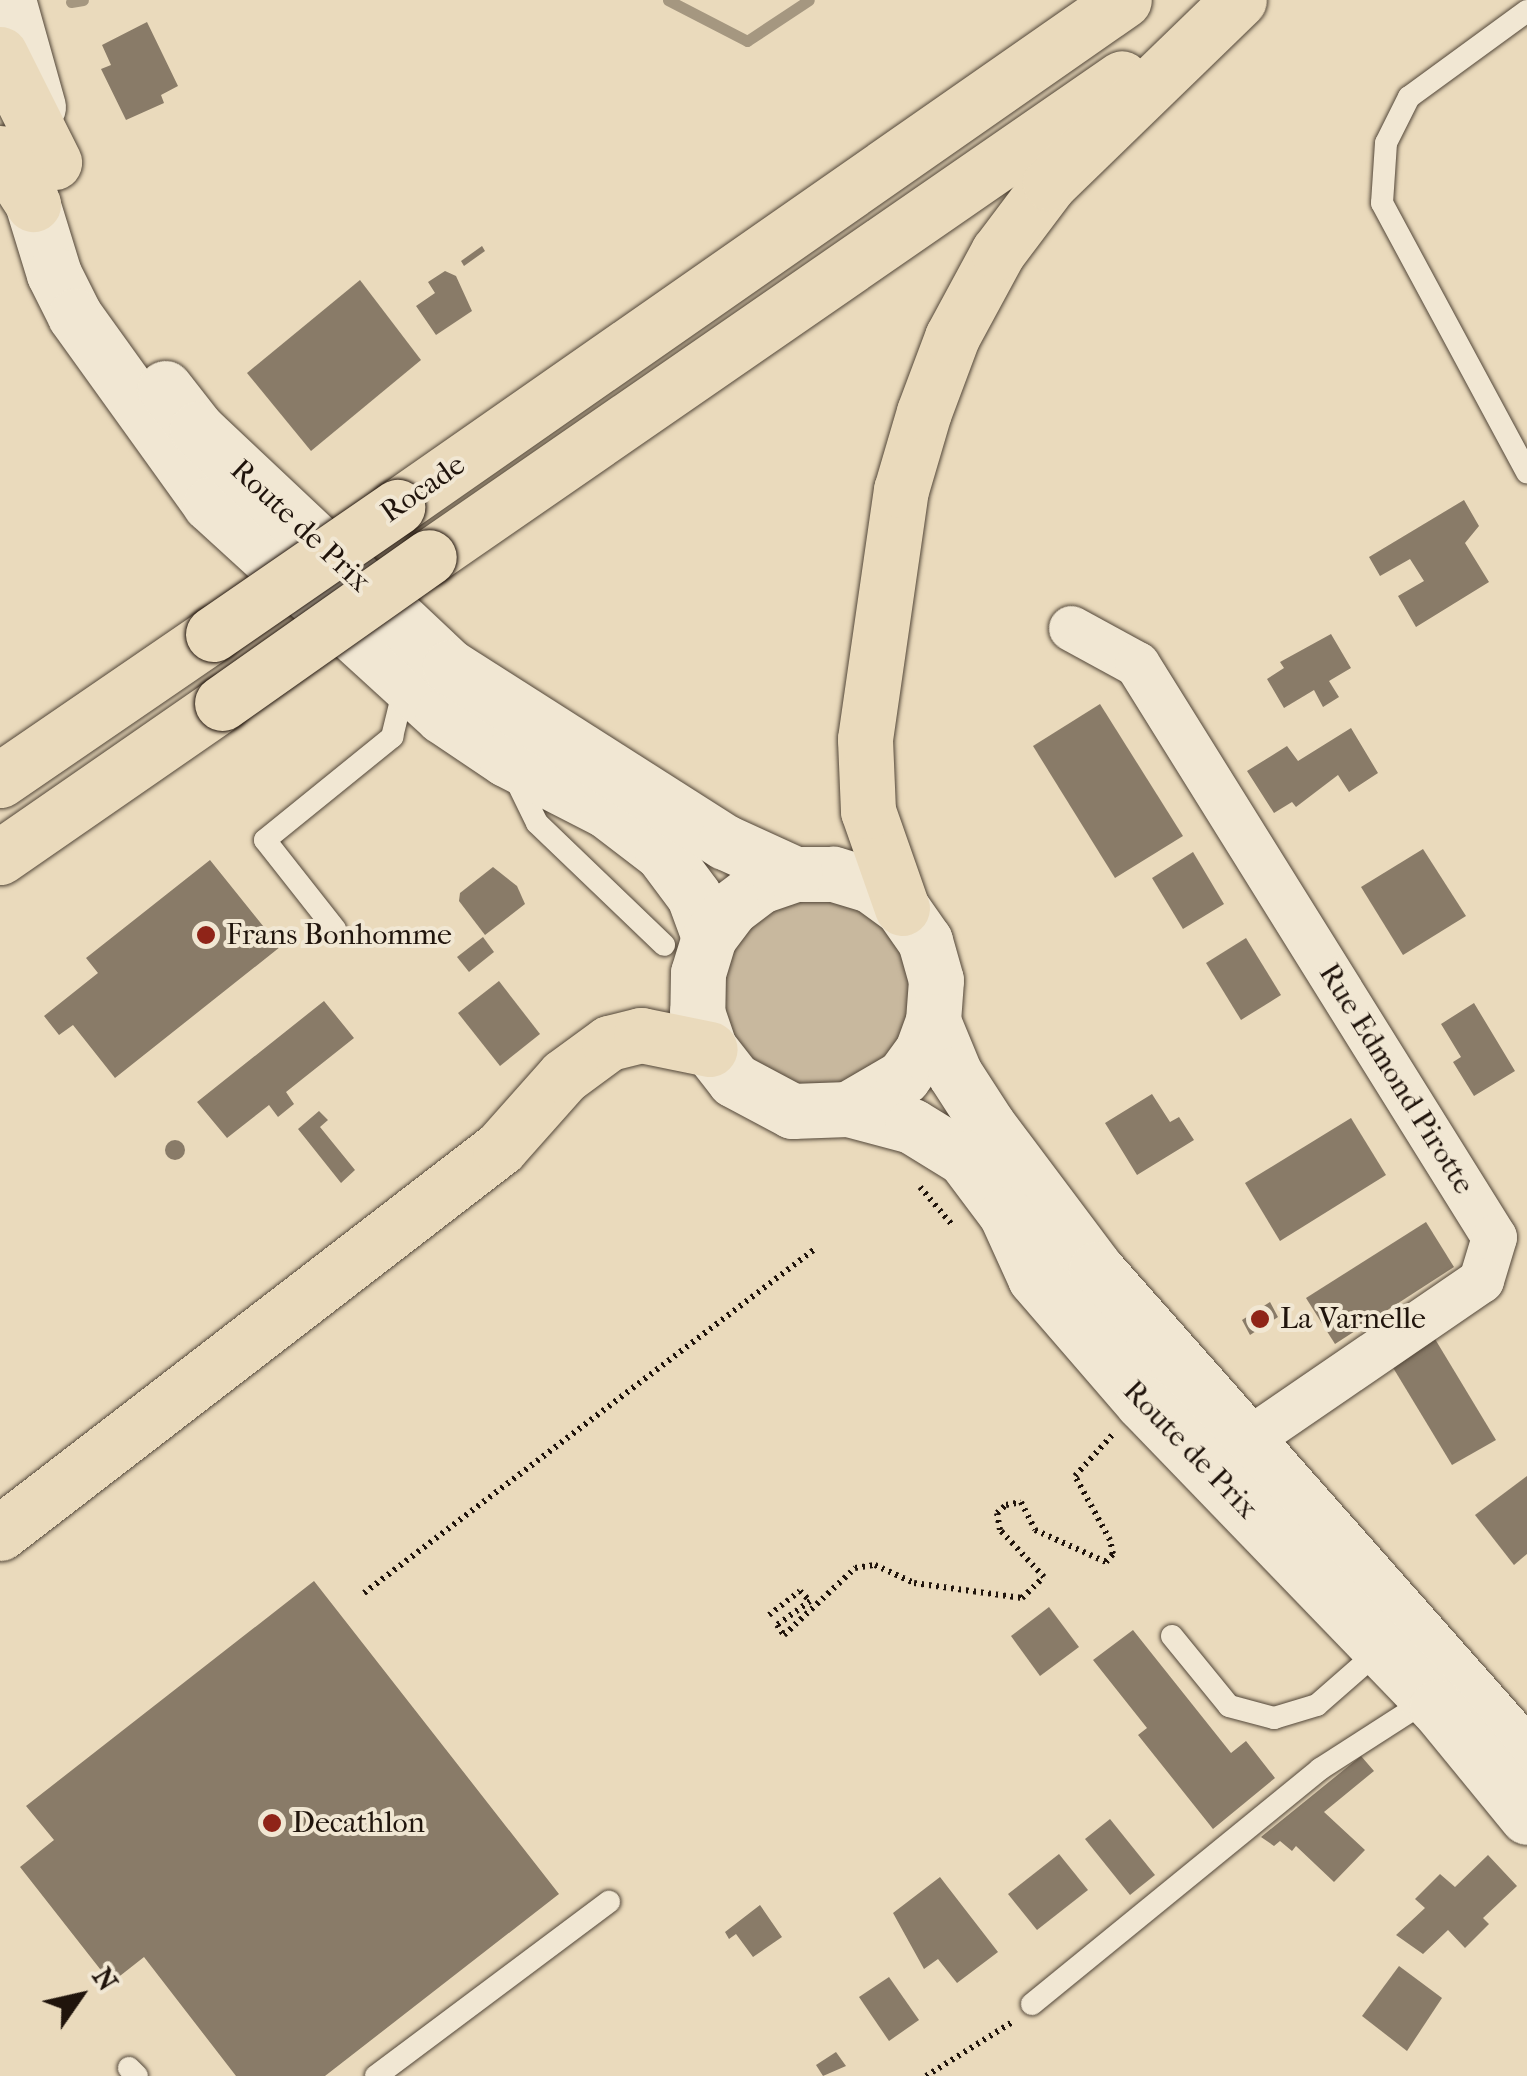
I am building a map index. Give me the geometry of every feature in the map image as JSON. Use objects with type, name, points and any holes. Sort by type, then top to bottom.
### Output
[{"type":"highway","name":"Rocade","points":[[0,780],[1124,0]]},
{"type":"highway","points":[[0,857],[1237,0]]},
{"type":"highway","points":[[902,908],[868,810],[865,739],[901,490],[924,412],[952,338],[998,252],[1050,183],[1237,0]]},
{"type":"highway","points":[[6,21],[44,183]]},
{"type":"highway","points":[[0,153],[44,183]]},
{"type":"highway","points":[[0,1532],[500,1148],[564,1076],[609,1043],[641,1035],[710,1049]]},
{"type":"main road","name":"Route de Prix","points":[[0,100],[110,306],[197,429],[450,668],[509,734],[662,853],[694,896],[687,941],[698,973],[698,1012],[710,1049],[734,1080],[765,1102],[806,1112],[848,1109],[912,1126],[964,1158],[1006,1214],[1035,1278],[1142,1404],[1226,1455],[1443,1685],[1527,1757]]},
{"type":"main road","name":"Route de Prix","points":[[44,183],[76,316],[210,504],[406,684],[794,874]]},
{"type":"main road","name":"Route de Prix","points":[[687,941],[760,886],[794,874],[833,874],[870,885],[902,908],[925,941],[936,980],[934,1021],[955,1074],[988,1124],[1226,1455],[1381,1649],[1443,1685],[1527,1818]]},
{"type":"main road","name":"Route de Prix","points":[[848,1109],[903,1077],[934,1021]]},
{"type":"street","name":"Rue Edmond Pirotte","points":[[1071,628],[1137,664],[1494,1237],[1481,1280],[1226,1455]]},
{"type":"lane","points":[[1527,11],[1409,96],[1386,143],[1382,202],[1527,472]]},
{"type":"lane","points":[[335,929],[265,840],[392,736],[406,684]]},
{"type":"lane","points":[[1172,1636],[1229,1706],[1274,1718],[1316,1705],[1381,1649]]},
{"type":"lane","points":[[1032,2004],[1320,1769],[1443,1685]]},
{"type":"lane","points":[[376,2076],[609,1902]]},
{"type":"path","points":[[364,1593],[816,1248]]},
{"type":"path","points":[[769,1615],[800,1592],[810,1601],[777,1626],[784,1635],[855,1568],[876,1566],[914,1582],[1022,1598],[1044,1577],[1000,1530],[997,1513],[1006,1505],[1021,1502],[1035,1530],[1106,1562],[1113,1554],[1110,1540],[1074,1476],[1142,1404]]},
{"type":"path","points":[[926,2076],[1032,2004]]},
{"type":"shaded area","points":[[816,898],[852,905],[883,926],[904,957],[911,993],[904,1029],[883,1060],[852,1081],[816,1088],[780,1081],[749,1060],[728,1029],[721,993],[728,957],[749,926],[780,905]]},
{"type":"building","points":[[147,22],[178,86],[161,95],[164,103],[126,120],[101,69],[111,65],[102,45]]},
{"type":"building","points":[[482,246],[485,251],[464,266],[461,261]]},
{"type":"building","points":[[445,271],[456,276],[472,311],[436,335],[416,306],[435,293],[428,282]]},
{"type":"building","points":[[360,280],[421,360],[311,451],[247,373]]},
{"type":"building","points":[[1464,500],[1479,526],[1465,543],[1489,582],[1416,627],[1398,596],[1424,581],[1410,559],[1380,576],[1369,557]]},
{"type":"building","points":[[1331,634],[1351,668],[1329,681],[1339,697],[1323,707],[1314,690],[1284,708],[1267,679],[1284,668],[1280,662]]},
{"type":"building","points":[[1100,704],[1183,836],[1115,878],[1033,746]]},
{"type":"building","points":[[1351,728],[1378,773],[1349,792],[1338,775],[1296,807],[1292,802],[1274,813],[1247,771],[1287,746],[1298,761]]},
{"type":"building","points":[[1423,849],[1466,916],[1403,955],[1361,887]]},
{"type":"building","points":[[1193,852],[1224,904],[1183,929],[1152,878]]},
{"type":"building","points":[[210,860],[280,947],[115,1078],[73,1025],[59,1035],[44,1016],[98,973],[86,958]]},
{"type":"building","points":[[493,867],[517,886],[525,904],[485,935],[459,901],[460,893]]},
{"type":"building","points":[[483,937],[494,952],[469,972],[457,957]]},
{"type":"building","points":[[1246,938],[1281,995],[1241,1020],[1206,963]]},
{"type":"building","points":[[499,981],[540,1034],[500,1066],[458,1013]]},
{"type":"building","points":[[324,1001],[354,1038],[286,1092],[294,1104],[278,1117],[269,1105],[227,1138],[197,1102]]},
{"type":"building","points":[[1474,1003],[1515,1071],[1474,1096],[1453,1062],[1461,1057],[1441,1024]]},
{"type":"building","points":[[1152,1094],[1170,1122],[1179,1117],[1194,1140],[1137,1175],[1105,1123]]},
{"type":"building","points":[[319,1111],[328,1120],[320,1127],[355,1170],[341,1183],[298,1129]]},
{"type":"building","points":[[1351,1118],[1386,1175],[1280,1241],[1245,1183]]},
{"type":"building","points":[[171,1140],[179,1140],[185,1150],[179,1160],[171,1160],[165,1154],[165,1146]]},
{"type":"building","points":[[1426,1222],[1454,1267],[1335,1344],[1306,1298]]},
{"type":"building","name":"La Varnelle","points":[[1270,1302],[1278,1317],[1250,1335],[1242,1320]]},
{"type":"building","points":[[1435,1339],[1496,1440],[1452,1465],[1392,1366]]},
{"type":"building","points":[[1527,1476],[1527,1554],[1514,1565],[1475,1515]]},
{"type":"building","name":"Decathlon","points":[[314,1581],[559,1894],[325,2076],[236,2076],[144,1957],[111,1983],[20,1867],[54,1840],[26,1806]]},
{"type":"building","points":[[1049,1607],[1079,1647],[1040,1676],[1011,1636]]},
{"type":"building","points":[[1133,1630],[1231,1753],[1246,1741],[1275,1778],[1213,1829],[1138,1735],[1147,1728],[1093,1660]]},
{"type":"building","points":[[1361,1756],[1374,1771],[1324,1812],[1365,1850],[1334,1882],[1296,1846],[1292,1851],[1280,1841],[1274,1846],[1261,1837]]},
{"type":"building","points":[[1110,1819],[1155,1875],[1130,1895],[1085,1839]]},
{"type":"building","points":[[1059,1854],[1088,1890],[1037,1930],[1008,1894]]},
{"type":"building","points":[[1488,1855],[1517,1886],[1483,1918],[1489,1924],[1465,1948],[1448,1930],[1423,1954],[1396,1935],[1425,1908],[1415,1899],[1440,1874],[1455,1887]]},
{"type":"building","points":[[940,1877],[998,1952],[957,1983],[938,1959],[924,1969],[893,1913]]},
{"type":"building","points":[[760,1905],[782,1937],[753,1957],[736,1934],[729,1939],[725,1932]]},
{"type":"building","points":[[1399,1966],[1442,1998],[1407,2051],[1362,2016]]},
{"type":"building","points":[[889,1977],[919,2020],[889,2041],[859,1997]]},
{"type":"building","points":[[836,2052],[846,2066],[823,2076],[816,2065]]},
{"type":"waterway","points":[[71,2],[83,0]]},
{"type":"waterway","points":[[668,0],[747,41],[809,0]]},
{"type":"place","name":"Frans Bonhomme","points":[[206,935]]},
{"type":"place","name":"La Varnelle","points":[[1260,1319]]},
{"type":"place","name":"Decathlon","points":[[272,1823]]}]
